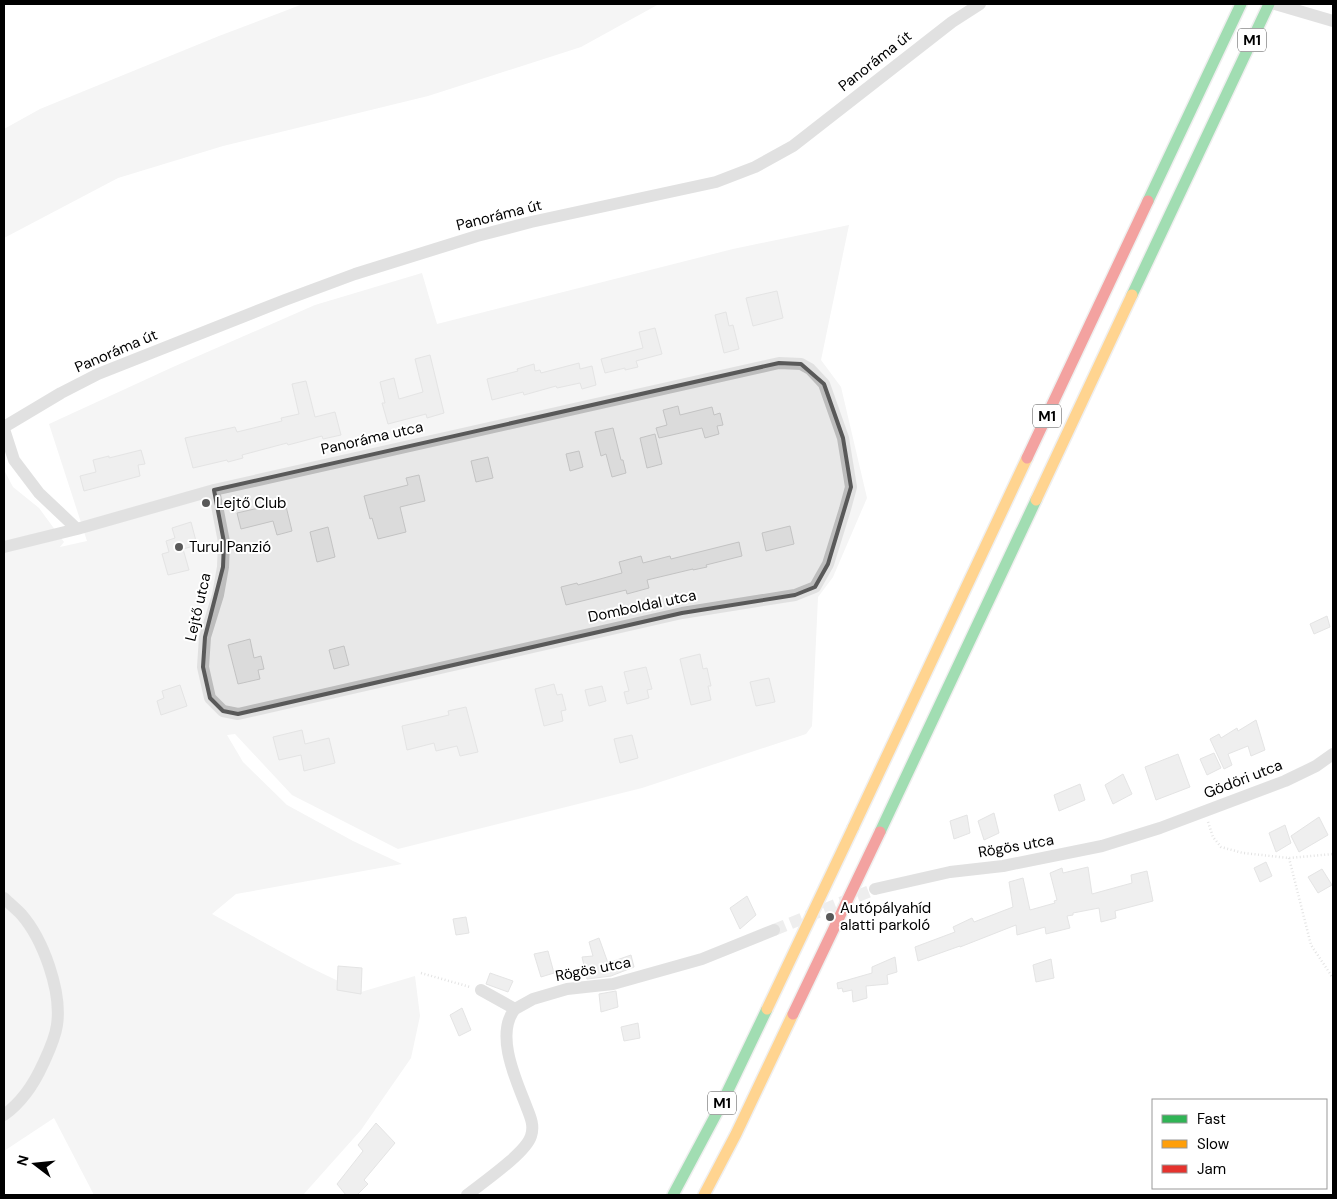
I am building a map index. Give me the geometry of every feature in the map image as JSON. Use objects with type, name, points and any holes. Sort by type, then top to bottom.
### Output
[{"type":"highway","name":"M1","points":[[673,1195],[721,1104],[767,1009],[1240,4]]},
{"type":"highway","name":"M1","points":[[704,1195],[736,1134],[880,832],[1269,4]]},
{"type":"street","name":"Panoráma út","points":[[4,428],[61,393],[98,374],[355,274],[477,236],[531,222],[716,182],[754,167],[793,146],[952,22],[980,4]]},
{"type":"street","points":[[1275,4],[1333,21]]},
{"type":"street","name":"Panoráma utca","points":[[4,547],[77,529],[214,490],[779,363],[801,364]]},
{"type":"street","name":"Domboldal utca","points":[[238,714],[682,613],[795,595],[815,587],[828,564],[851,487],[843,438],[824,384],[810,369],[801,364]]},
{"type":"street","points":[[4,428],[14,460],[39,493],[77,529]]},
{"type":"street","name":"Lejtő utca","points":[[214,490],[224,542],[223,567],[218,595],[205,637],[203,667],[210,698],[223,711],[238,714]]},
{"type":"street","name":"Gödöri utca","points":[[1160,828],[1285,781],[1316,766],[1333,754]]},
{"type":"street","name":"Rögös utca","points":[[875,889],[950,872],[1003,866],[1074,852],[1102,846],[1160,828]]},
{"type":"street","points":[[4,898],[21,915],[38,941],[49,966],[57,998],[57,1024],[52,1046],[38,1076],[18,1105],[4,1115]]},
{"type":"street","name":"Rögös utca","points":[[515,1009],[533,999],[567,990],[613,984],[702,959],[774,930]]},
{"type":"street","points":[[467,1195],[524,1149],[531,1137],[533,1124],[511,1068],[506,1040],[507,1025],[510,1015],[515,1009],[481,990]]},
{"type":"path","points":[[1205,811],[1213,837],[1221,847],[1243,853],[1289,858],[1333,854]]},
{"type":"path","points":[[1289,858],[1311,945],[1333,978]]},
{"type":"path","points":[[421,973],[481,990]]},
{"type":"highlighted area","points":[[779,363],[801,364],[824,384],[843,438],[851,487],[828,564],[815,587],[795,595],[682,613],[238,714],[223,711],[210,698],[203,667],[205,637],[223,567],[224,542],[214,490]]},
{"type":"shaded area","points":[[303,4],[659,4],[581,47],[428,96],[223,146],[118,178],[4,238],[4,129],[40,109]]},
{"type":"shaded area","points":[[849,225],[821,360],[841,387],[867,498],[833,577],[818,597],[812,726],[806,734],[642,788],[398,849],[292,795],[235,734],[227,735],[243,762],[287,805],[353,841],[402,864],[236,894],[212,914],[307,966],[361,992],[415,976],[420,1016],[411,1058],[361,1130],[303,1195],[94,1195],[54,1118],[4,1151],[4,470],[13,487],[39,508],[64,542],[60,547],[87,541],[49,424],[315,305],[422,273],[437,324],[733,249]]},
{"type":"building","points":[[777,291],[783,318],[753,326],[746,298]]},
{"type":"building","points":[[726,312],[729,326],[733,325],[739,349],[724,353],[715,315]]},
{"type":"building","points":[[655,328],[662,354],[636,361],[638,367],[605,373],[601,359],[643,348],[639,332]]},
{"type":"building","points":[[430,355],[444,413],[427,418],[426,414],[388,424],[382,403],[385,403],[380,382],[394,378],[399,399],[423,392],[415,359]]},
{"type":"building","points":[[579,363],[580,369],[592,366],[596,385],[582,389],[580,383],[557,388],[556,386],[524,395],[523,392],[492,400],[487,379],[518,371],[517,369],[534,364],[535,371],[540,370],[541,373]]},
{"type":"building","points":[[306,381],[315,417],[335,412],[341,435],[323,439],[322,436],[288,445],[287,443],[242,455],[243,458],[228,462],[227,460],[193,468],[185,438],[235,427],[237,432],[282,421],[281,418],[299,414],[292,384]]},
{"type":"building","points":[[678,406],[680,415],[712,407],[714,415],[720,413],[723,425],[717,426],[719,434],[705,438],[702,428],[659,438],[656,428],[667,425],[663,410]]},
{"type":"building","points":[[613,428],[626,473],[612,477],[606,454],[601,456],[595,432]]},
{"type":"building","points":[[655,434],[662,464],[647,468],[640,438]]},
{"type":"building","points":[[141,450],[145,464],[138,465],[140,476],[84,491],[80,476],[96,472],[93,460]]},
{"type":"building","points":[[579,451],[583,467],[570,471],[566,454]]},
{"type":"building","points":[[488,457],[493,478],[476,482],[471,461]]},
{"type":"building","points":[[419,475],[425,501],[400,507],[406,532],[378,539],[364,496],[408,485],[406,478]]},
{"type":"building","points":[[285,502],[292,531],[277,535],[273,521],[241,529],[237,513]]},
{"type":"building","name":"Turul Panzió","points":[[191,522],[197,545],[183,549],[189,570],[168,575],[162,554],[169,552],[166,541],[175,538],[172,528]]},
{"type":"building","points":[[790,526],[794,544],[766,551],[762,533]]},
{"type":"building","points":[[328,527],[335,557],[317,562],[310,532]]},
{"type":"building","points":[[739,542],[742,556],[706,565],[707,567],[647,580],[649,588],[627,594],[626,590],[566,605],[561,587],[577,583],[578,585],[622,573],[619,562],[641,556],[643,563],[670,556],[671,559]]},
{"type":"building","points":[[1327,616],[1330,627],[1314,634],[1310,624]]},
{"type":"building","points":[[250,639],[254,658],[261,656],[264,669],[258,670],[260,679],[238,684],[228,645]]},
{"type":"building","points":[[344,646],[349,665],[334,669],[329,650]]},
{"type":"building","points":[[700,654],[703,669],[707,668],[711,686],[708,686],[711,700],[691,705],[680,659]]},
{"type":"building","points":[[646,667],[652,689],[647,690],[649,698],[627,704],[624,692],[629,691],[624,672]]},
{"type":"building","points":[[769,678],[775,702],[756,706],[750,682]]},
{"type":"building","points":[[554,684],[557,695],[562,694],[566,710],[561,711],[563,721],[544,726],[535,689]]},
{"type":"building","points":[[180,685],[187,706],[161,715],[157,701],[164,698],[162,691]]},
{"type":"building","points":[[602,686],[606,701],[589,706],[585,690]]},
{"type":"building","points":[[466,707],[478,752],[460,756],[457,746],[436,751],[434,743],[407,750],[402,726],[449,715],[448,711]]},
{"type":"building","points":[[1256,720],[1265,750],[1251,756],[1248,746],[1228,754],[1232,765],[1224,769],[1210,739],[1219,734],[1221,738],[1237,728],[1238,731]]},
{"type":"building","points":[[302,730],[305,744],[329,738],[335,763],[304,771],[301,755],[279,760],[273,737]]},
{"type":"building","points":[[632,735],[638,758],[620,763],[614,739]]},
{"type":"building","points":[[1214,753],[1221,768],[1207,775],[1200,759]]},
{"type":"building","points":[[1178,754],[1190,787],[1156,800],[1145,767]]},
{"type":"building","points":[[1123,774],[1132,794],[1113,804],[1105,785]]},
{"type":"building","points":[[1080,784],[1085,800],[1059,811],[1054,795]]},
{"type":"building","points":[[994,813],[999,833],[984,840],[978,821]]},
{"type":"building","points":[[967,815],[970,833],[954,839],[950,821]]},
{"type":"building","points":[[1319,817],[1328,835],[1299,852],[1291,836]]},
{"type":"building","points":[[1285,825],[1291,843],[1276,852],[1269,833]]},
{"type":"building","points":[[1266,862],[1272,876],[1260,882],[1254,868]]},
{"type":"building","points":[[1088,867],[1092,894],[1132,883],[1131,875],[1147,871],[1153,901],[1115,911],[1116,918],[1101,922],[1099,908],[1073,913],[1073,915],[1067,916],[1070,928],[1046,934],[1045,927],[1017,935],[1016,925],[918,961],[915,947],[955,932],[953,927],[972,918],[974,922],[1013,907],[1009,882],[1023,878],[1030,910],[1055,903],[1054,901],[1057,900],[1050,873],[1062,868],[1063,873]]},
{"type":"building","points":[[1322,869],[1332,885],[1318,893],[1308,877]]},
{"type":"building","points":[[747,896],[756,915],[740,929],[730,908]]},
{"type":"building","points":[[466,917],[469,933],[456,935],[453,919]]},
{"type":"building","points":[[599,938],[608,963],[631,955],[634,967],[611,976],[587,979],[582,957],[593,956],[589,942]]},
{"type":"building","points":[[548,951],[554,973],[541,977],[534,954]]},
{"type":"building","points":[[895,957],[897,972],[887,975],[888,984],[866,986],[867,998],[853,1002],[852,990],[843,992],[842,988],[838,989],[837,983],[872,973],[872,967]]},
{"type":"building","points":[[1051,959],[1054,978],[1036,982],[1033,965]]},
{"type":"building","points":[[338,966],[362,968],[361,994],[337,990]]},
{"type":"building","points":[[490,973],[513,981],[508,992],[486,984]]},
{"type":"building","points":[[616,991],[618,1007],[601,1012],[599,994]]},
{"type":"building","points":[[462,1008],[471,1030],[459,1036],[450,1015]]},
{"type":"building","points":[[638,1023],[640,1038],[624,1041],[621,1027]]},
{"type":"building","points":[[376,1123],[395,1143],[364,1180],[368,1184],[357,1195],[346,1195],[337,1184],[363,1151],[358,1145]]},
{"type":"tunnel","points":[[774,930],[875,889]]},
{"type":"traffic: fast","points":[[1148,201],[1241,4]]},
{"type":"traffic: fast","points":[[1132,295],[1269,4]]},
{"type":"traffic: fast","points":[[880,832],[1036,500]]},
{"type":"traffic: fast","points":[[673,1195],[721,1105],[767,1009]]},
{"type":"traffic: slow","points":[[1036,500],[1132,295]]},
{"type":"traffic: slow","points":[[853,828],[1027,458]]},
{"type":"traffic: slow","points":[[767,1009],[853,828]]},
{"type":"traffic: slow","points":[[704,1195],[736,1134],[793,1014]]},
{"type":"traffic: jam","points":[[1027,458],[1148,201]]},
{"type":"traffic: jam","points":[[793,1014],[880,832]]},
{"type":"place","name":"Lejtő Club","points":[[206,503]]},
{"type":"place","name":"Turul Panzió","points":[[179,547]]},
{"type":"place","name":"Autópályahíd alatti parkoló","points":[[830,917]]}]
